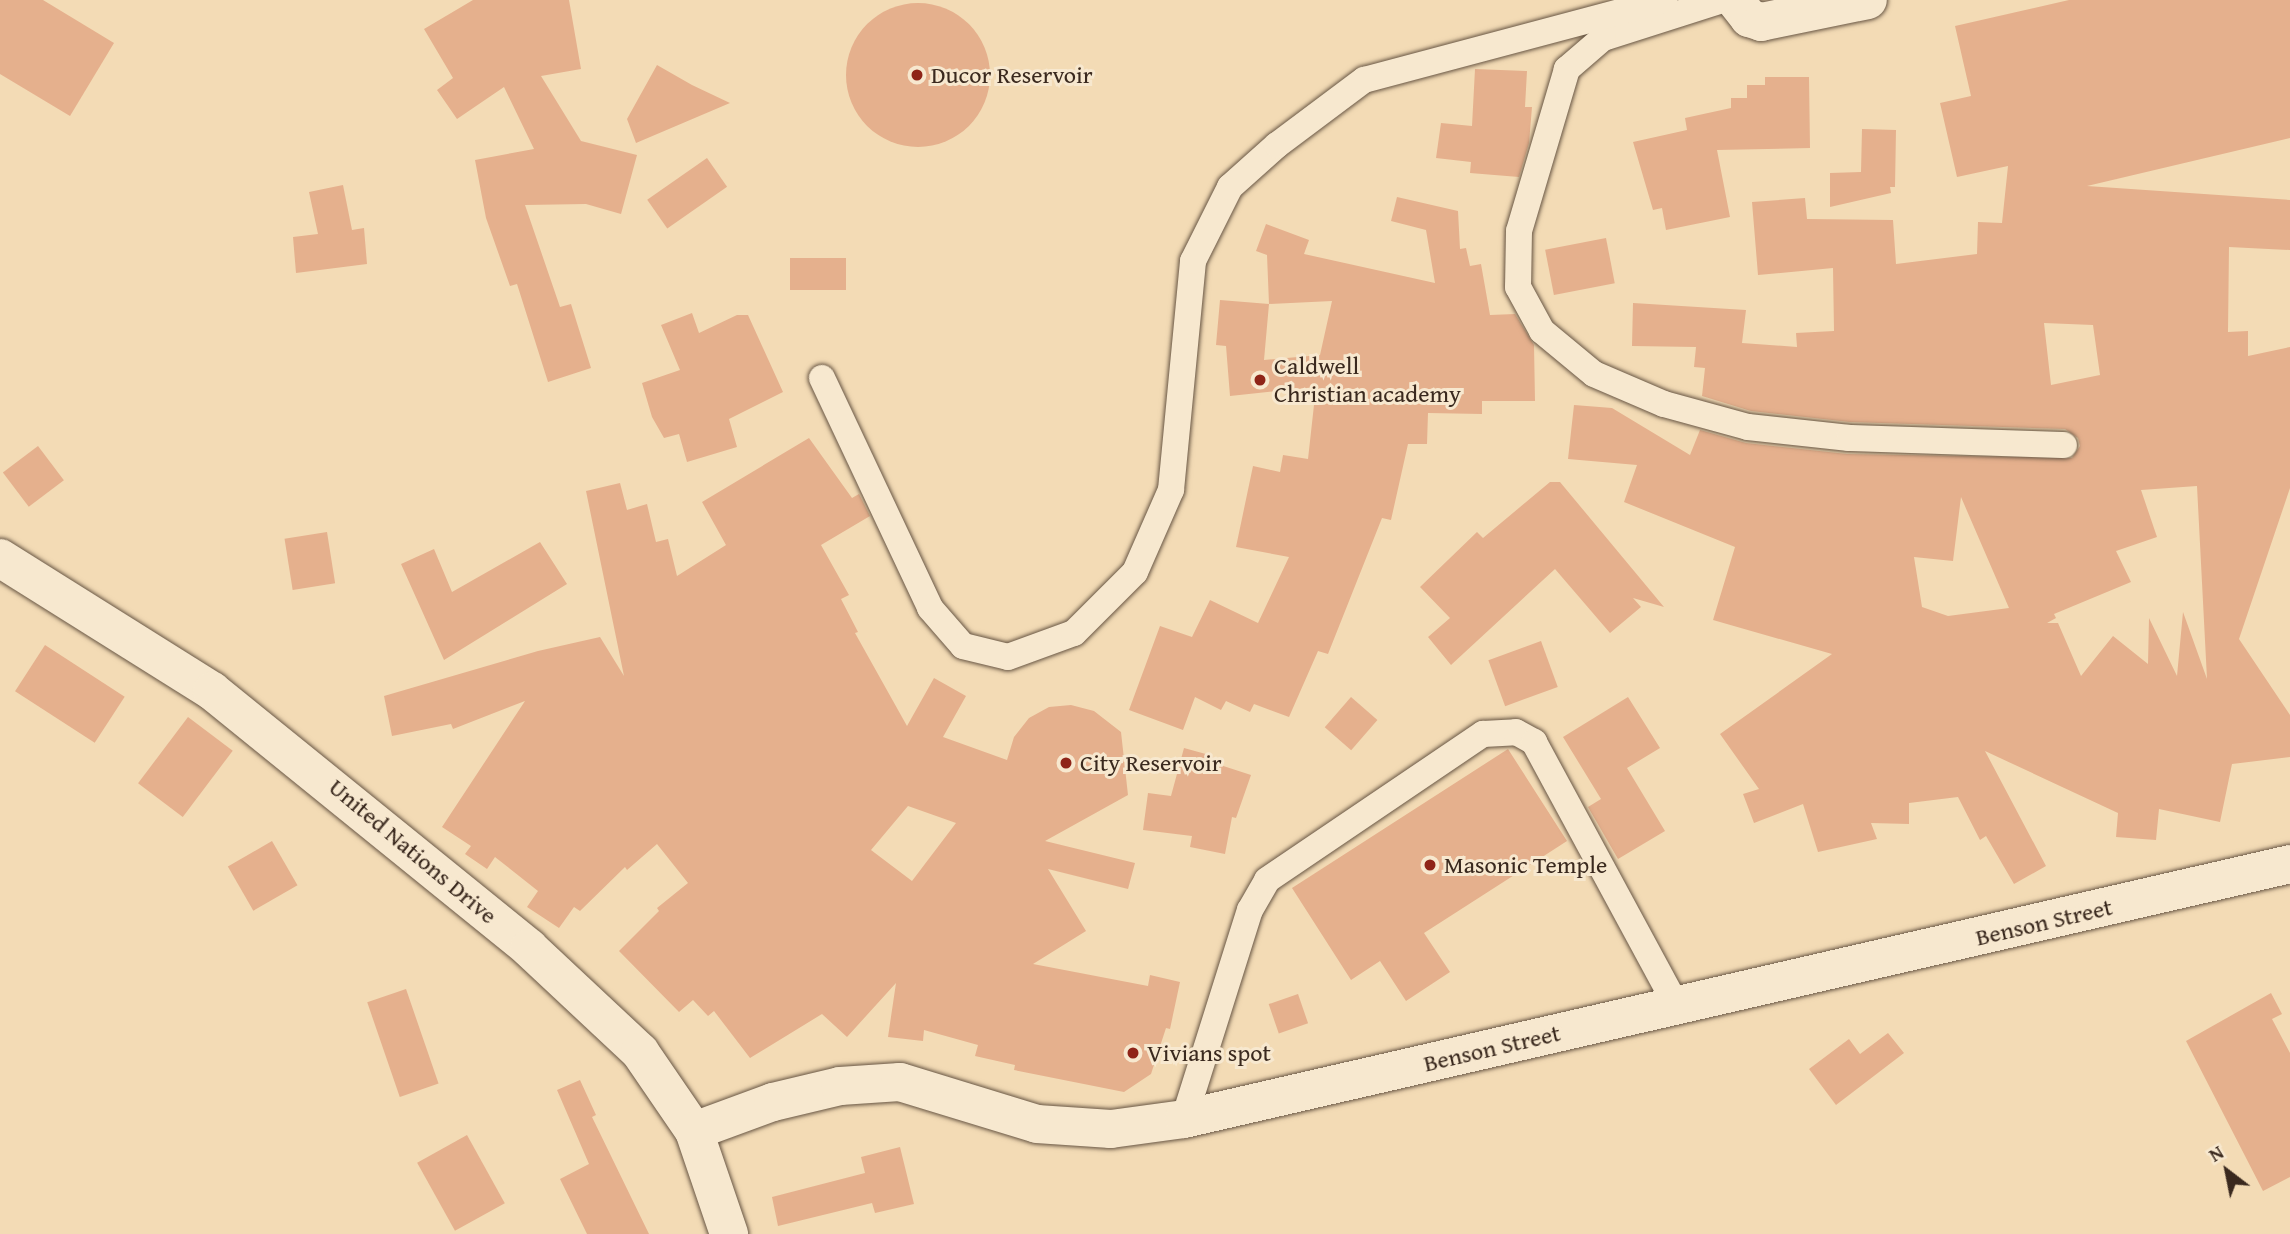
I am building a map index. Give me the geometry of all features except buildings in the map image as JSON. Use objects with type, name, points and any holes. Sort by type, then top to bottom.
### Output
[{"type":"street","points":[[822,378],[930,608],[964,646],[1008,657],[1074,632],[1135,572],[1171,490],[1193,261],[1230,187],[1277,145],[1364,80],[1665,0]]},
{"type":"street","points":[[1722,0],[1603,38],[1567,69],[1519,231],[1518,287],[1542,331],[1594,374],[1664,404],[1748,427],[1849,438],[2064,445]]},
{"type":"street","points":[[1735,0],[1749,18],[1761,22],[1868,0]]},
{"type":"street","name":"United Nations Drive","points":[[0,558],[212,691],[414,850],[529,948],[640,1052],[694,1131],[729,1234]]},
{"type":"street","points":[[1184,1119],[1250,909],[1267,880],[1483,734],[1516,732],[1534,742],[1677,1006]]},
{"type":"street","name":"Benson Street","points":[[694,1131],[773,1102],[840,1086],[900,1083],[1037,1124],[1111,1129],[1184,1119],[2290,864]]},
{"type":"place","name":"Ducor Reservoir","points":[[917,75]]},
{"type":"place","name":"Caldwell Christian academy","points":[[1260,380]]},
{"type":"place","name":"City Reservoir","points":[[1066,763]]},
{"type":"place","name":"Masonic Temple","points":[[1430,865]]},
{"type":"place","name":"Vivians spot","points":[[1133,1053]]}]
